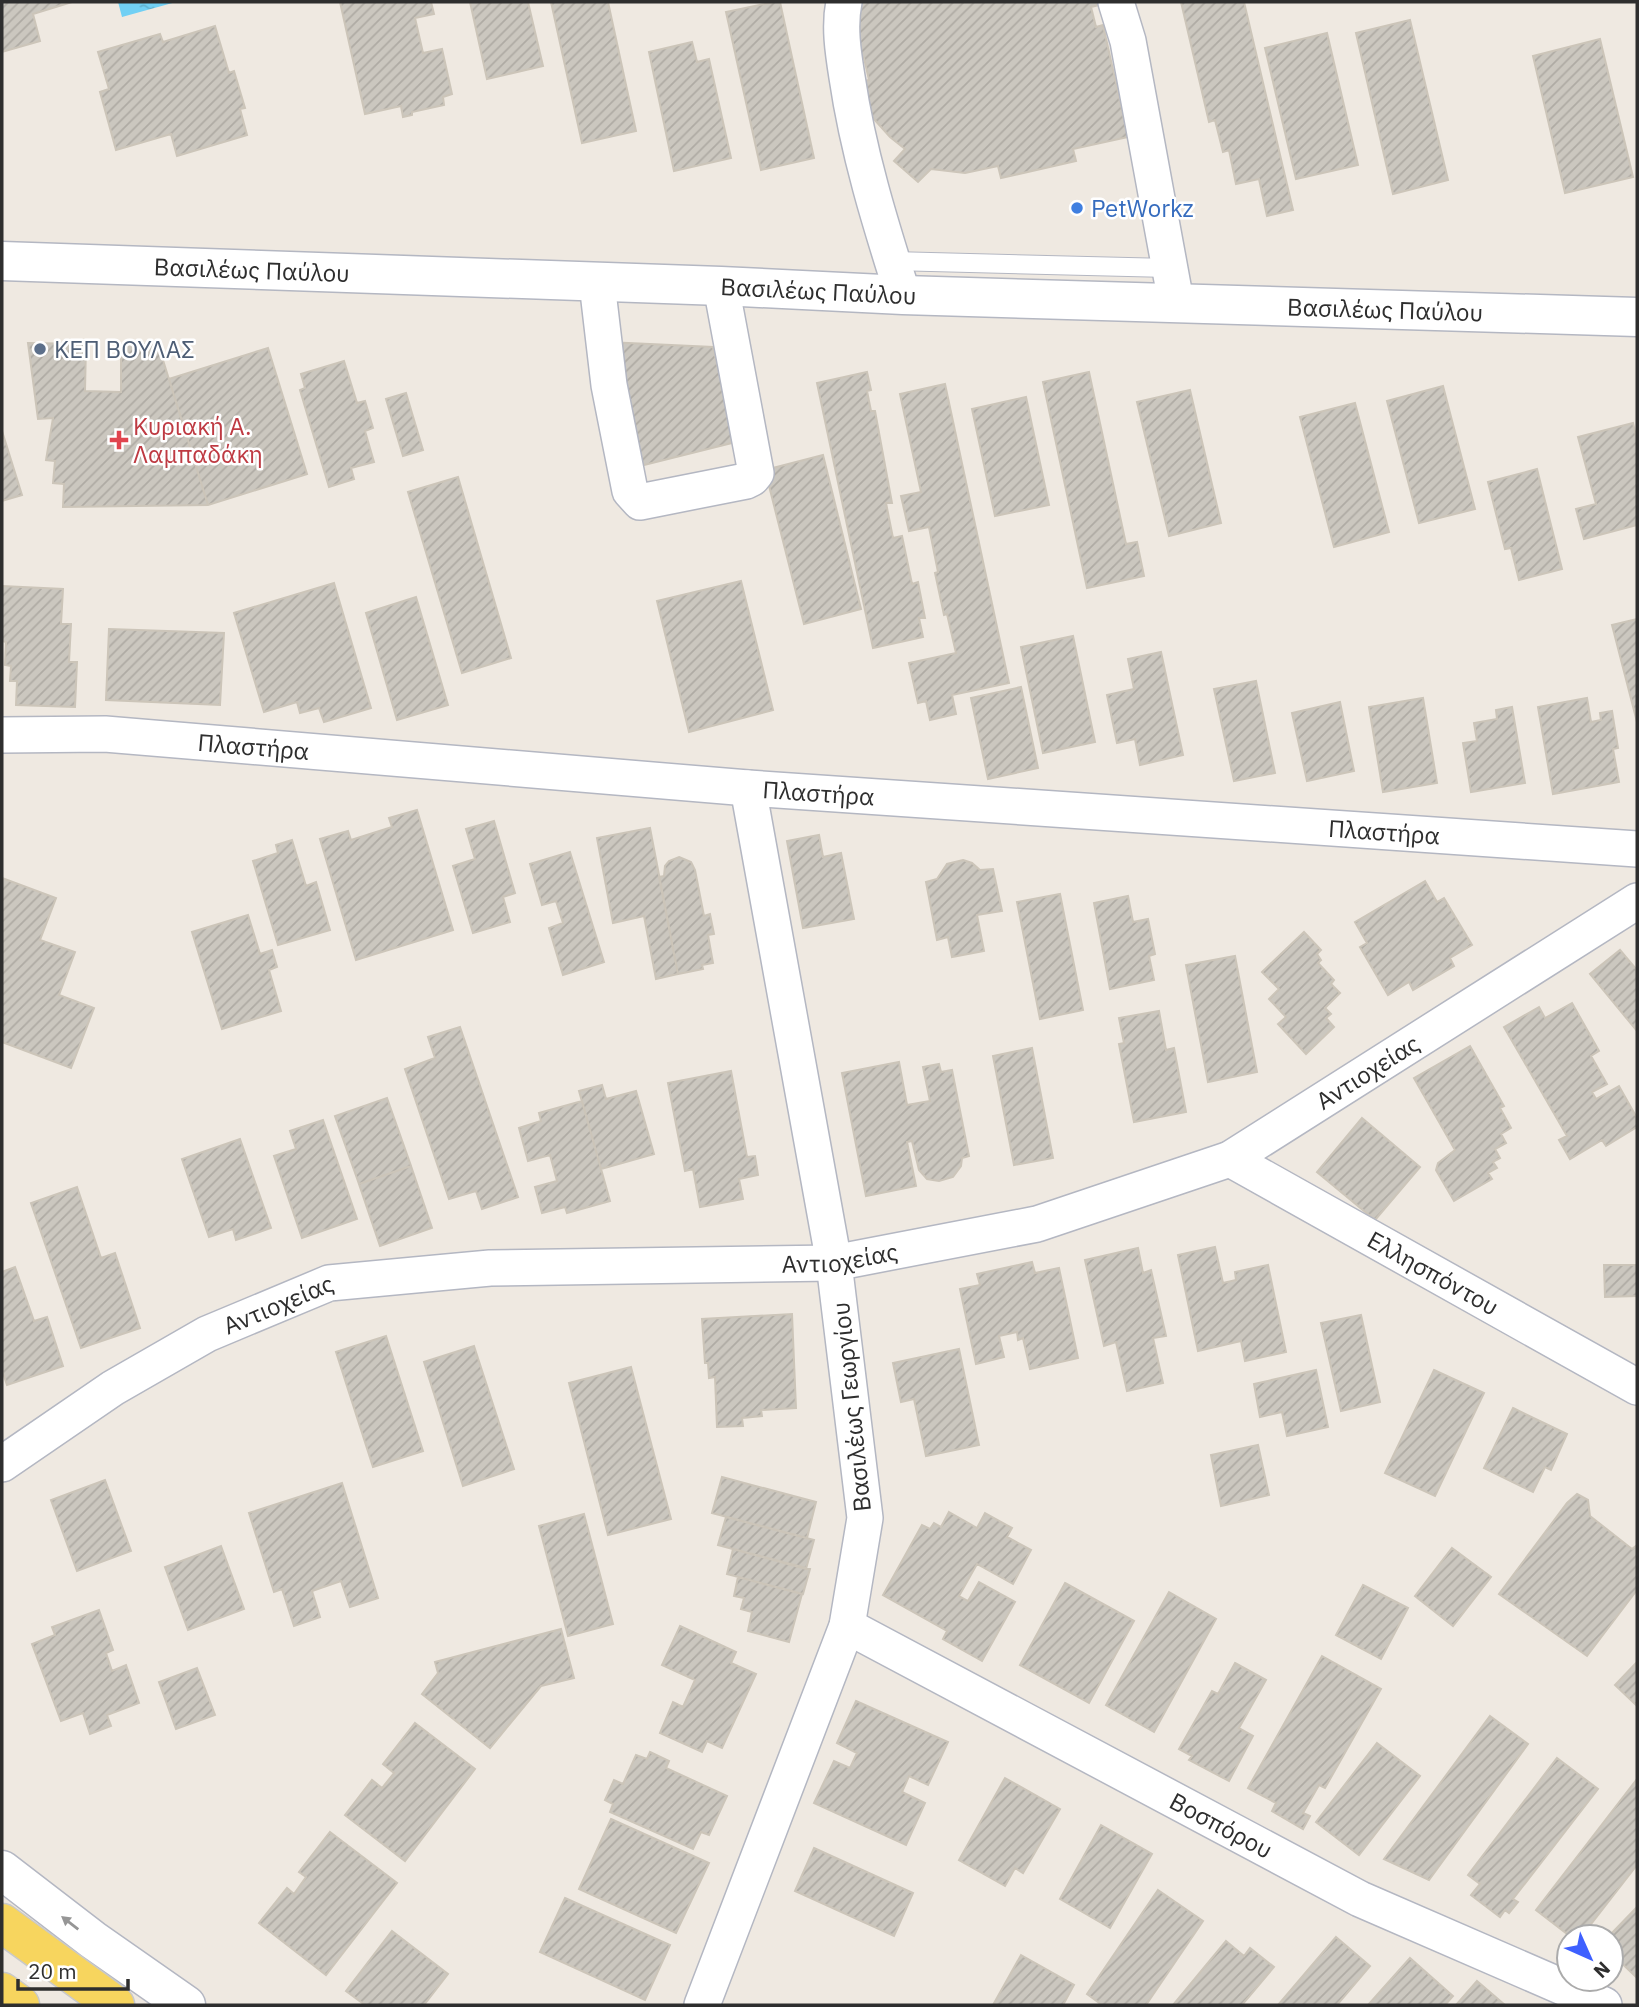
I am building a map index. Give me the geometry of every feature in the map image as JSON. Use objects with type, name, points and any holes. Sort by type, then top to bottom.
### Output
[{"type":"main road","points":[[2,1923],[114,2005]]},
{"type":"main road","points":[[2,1992],[20,2005]]},
{"type":"street","points":[[844,2],[841,15],[853,122],[897,278]]},
{"type":"street","points":[[1115,2],[1128,41],[1173,285]]},
{"type":"street","name":"Βασιλέως Παύλου","points":[[2,261],[721,286],[897,278],[1173,285],[1637,317]]},
{"type":"street","points":[[597,283],[609,385],[627,478],[630,491],[640,502],[746,481],[756,473],[721,286]]},
{"type":"street","name":"Πλαστήρα","points":[[2,735],[106,734],[748,788],[1637,849]]},
{"type":"street","name":"Βασιλέως Γεωργίου","points":[[702,2005],[847,1626],[865,1518],[834,1263],[748,788]]},
{"type":"street","name":"Αντιοχείας","points":[[2,1464],[113,1388],[207,1334],[329,1283],[490,1268],[834,1263],[1037,1224],[1230,1159],[1637,901]]},
{"type":"street","name":"Ελλησπόντου","points":[[1230,1159],[1637,1387]]},
{"type":"street","name":"Βοσπόρου","points":[[847,1626],[1360,1899],[1604,2005]]},
{"type":"street","points":[[2,1870],[93,1940],[186,2005]]},
{"type":"water","points":[[118,2],[176,2],[122,17]]},
{"type":"building","points":[[2,2],[72,2],[33,14],[40,41],[2,52]]},
{"type":"building","points":[[340,2],[431,2],[434,14],[415,18],[423,53],[442,49],[452,94],[443,97],[444,105],[412,112],[412,115],[403,117],[401,106],[365,114]]},
{"type":"building","points":[[470,2],[528,2],[543,66],[487,79]]},
{"type":"building","points":[[551,2],[608,2],[636,131],[582,143]]},
{"type":"building","points":[[780,2],[814,158],[761,170],[726,12]]},
{"type":"building","points":[[857,2],[1098,2],[1099,5],[1091,7],[1096,27],[1103,25],[1128,137],[1073,149],[1076,161],[1001,178],[998,166],[965,173],[931,169],[918,182],[894,161],[905,149],[890,137],[864,108],[859,82],[869,80],[864,58],[853,61]]},
{"type":"building","points":[[1181,2],[1244,2],[1293,210],[1267,216],[1259,179],[1236,184],[1229,150],[1223,152],[1215,120],[1209,122]]},
{"type":"building","points":[[1410,20],[1448,180],[1393,194],[1356,33]]},
{"type":"building","points":[[215,26],[229,73],[234,71],[245,108],[240,109],[247,135],[177,156],[171,134],[116,150],[100,92],[109,89],[98,52],[160,34],[163,42]]},
{"type":"building","points":[[1327,33],[1358,165],[1296,179],[1265,48]]},
{"type":"building","points":[[1600,39],[1633,177],[1565,193],[1533,56]]},
{"type":"building","points":[[692,42],[697,62],[709,59],[731,158],[674,171],[649,52]]},
{"type":"building","points":[[607,342],[713,347],[736,442],[632,468]]},
{"type":"building","name":"Κυριακή Α. Λαμπαδάκη","points":[[28,343],[86,344],[85,391],[121,392],[121,344],[158,344],[208,505],[63,507],[64,484],[53,483],[55,461],[46,460],[53,418],[38,419]]},
{"type":"building","points":[[268,348],[307,474],[208,505],[169,379]]},
{"type":"building","points":[[344,361],[357,403],[365,401],[373,428],[365,431],[374,462],[351,468],[354,479],[329,487],[300,390],[305,388],[301,374]]},
{"type":"building","points":[[867,372],[871,390],[867,391],[871,411],[875,411],[892,503],[886,503],[893,538],[902,536],[912,584],[918,582],[925,618],[919,618],[923,637],[873,648],[817,383]]},
{"type":"building","points":[[1089,372],[1126,544],[1137,542],[1144,576],[1087,588],[1043,382]]},
{"type":"building","points":[[945,384],[1009,683],[952,695],[956,714],[930,720],[926,701],[918,703],[909,663],[956,653],[935,573],[938,572],[929,527],[909,531],[901,496],[921,492],[900,394]]},
{"type":"building","points":[[1443,386],[1475,509],[1419,523],[1387,401]]},
{"type":"building","points":[[1190,390],[1221,523],[1169,536],[1137,402]]},
{"type":"building","points":[[406,393],[423,450],[403,456],[386,399]]},
{"type":"building","points":[[1026,397],[1049,505],[995,516],[972,409]]},
{"type":"building","points":[[1355,403],[1389,532],[1334,547],[1300,417]]},
{"type":"building","points":[[1633,423],[1637,440],[1637,525],[1584,539],[1576,509],[1596,504],[1578,437]]},
{"type":"building","points":[[2,431],[22,495],[2,501]]},
{"type":"building","points":[[823,455],[861,609],[804,624],[765,470]]},
{"type":"building","points":[[1537,469],[1562,569],[1519,580],[1511,548],[1505,549],[1488,482]]},
{"type":"building","points":[[458,477],[511,658],[462,673],[408,492]]},
{"type":"building","points":[[741,581],[773,710],[689,732],[657,601]]},
{"type":"building","points":[[334,583],[371,708],[324,722],[319,708],[300,713],[297,702],[264,712],[234,613]]},
{"type":"building","points":[[2,586],[63,589],[61,624],[71,624],[69,662],[77,662],[75,707],[16,705],[17,681],[10,681],[11,666],[5,665],[6,642],[2,641]]},
{"type":"building","points":[[416,597],[448,705],[397,720],[366,613]]},
{"type":"building","points":[[1637,619],[1637,722],[1612,625]]},
{"type":"building","points":[[109,629],[224,633],[220,705],[106,700]]},
{"type":"building","points":[[1073,636],[1095,742],[1043,753],[1021,647]]},
{"type":"building","points":[[1161,652],[1183,755],[1140,765],[1135,739],[1117,743],[1107,695],[1134,689],[1128,659]]},
{"type":"building","points":[[1256,681],[1275,773],[1234,781],[1214,689]]},
{"type":"building","points":[[1021,687],[1038,768],[988,779],[971,698]]},
{"type":"building","points":[[1423,698],[1437,783],[1383,792],[1369,707]]},
{"type":"building","points":[[1587,698],[1591,722],[1601,720],[1600,713],[1612,711],[1618,748],[1613,749],[1619,782],[1553,794],[1538,707]]},
{"type":"building","points":[[1340,702],[1354,771],[1307,781],[1292,713]]},
{"type":"building","points":[[1512,707],[1525,783],[1471,792],[1463,743],[1477,741],[1474,723],[1497,719],[1496,710]]},
{"type":"building","points":[[417,810],[453,930],[356,960],[320,839],[348,831],[351,840],[392,827],[389,818]]},
{"type":"building","points":[[494,821],[515,893],[503,897],[510,922],[473,933],[453,866],[475,859],[466,829]]},
{"type":"building","points":[[650,828],[678,974],[656,979],[644,916],[613,923],[597,838]]},
{"type":"building","points":[[819,835],[823,857],[841,853],[854,919],[803,928],[787,841]]},
{"type":"building","points":[[292,840],[306,886],[316,882],[330,930],[278,945],[253,861],[278,853],[276,845]]},
{"type":"building","points":[[570,852],[604,962],[563,975],[549,928],[563,923],[556,901],[542,905],[530,864]]},
{"type":"building","points":[[679,857],[691,862],[695,870],[704,916],[710,914],[714,934],[708,935],[713,963],[702,965],[703,969],[678,974],[659,877],[664,876],[665,866],[669,861]]},
{"type":"building","points":[[963,860],[980,870],[993,869],[1002,911],[977,915],[984,951],[952,957],[948,937],[937,940],[926,882],[937,879],[947,864]]},
{"type":"building","points":[[2,878],[56,898],[40,940],[75,952],[59,995],[94,1008],[71,1068],[2,1042]]},
{"type":"building","points":[[1425,881],[1437,902],[1444,898],[1472,945],[1450,958],[1454,966],[1413,990],[1409,982],[1388,995],[1360,947],[1367,943],[1355,922]]},
{"type":"building","points":[[1060,894],[1083,1010],[1040,1019],[1017,902]]},
{"type":"building","points":[[1128,896],[1133,922],[1148,919],[1155,954],[1149,956],[1154,980],[1110,989],[1094,903]]},
{"type":"building","points":[[248,915],[260,954],[272,950],[277,967],[269,970],[281,1011],[222,1029],[192,932]]},
{"type":"building","points":[[1304,932],[1321,950],[1317,954],[1321,960],[1318,963],[1334,980],[1331,984],[1340,993],[1325,1008],[1331,1014],[1326,1018],[1334,1027],[1306,1054],[1278,1024],[1286,1017],[1269,999],[1279,989],[1262,972]]},
{"type":"building","points":[[1620,950],[1637,970],[1637,1031],[1590,974]]},
{"type":"building","points":[[1235,956],[1257,1072],[1208,1082],[1186,965]]},
{"type":"building","points":[[1572,1003],[1599,1051],[1591,1056],[1607,1084],[1592,1092],[1596,1099],[1619,1086],[1637,1118],[1637,1127],[1606,1146],[1602,1140],[1570,1159],[1559,1140],[1567,1136],[1504,1027],[1539,1007],[1545,1018]]},
{"type":"building","points":[[1159,1011],[1166,1050],[1174,1048],[1186,1112],[1134,1122],[1119,1044],[1124,1043],[1119,1018]]},
{"type":"building","points":[[460,1027],[518,1197],[482,1209],[476,1191],[449,1199],[405,1069],[435,1058],[428,1037]]},
{"type":"building","points":[[1470,1046],[1504,1106],[1500,1108],[1511,1128],[1501,1134],[1506,1143],[1495,1149],[1500,1158],[1493,1162],[1497,1168],[1488,1173],[1492,1179],[1454,1201],[1436,1170],[1438,1163],[1455,1150],[1414,1078]]},
{"type":"building","points":[[1032,1048],[1053,1158],[1014,1165],[993,1056]]},
{"type":"building","points":[[899,1062],[907,1105],[930,1101],[923,1067],[939,1064],[941,1072],[952,1070],[969,1156],[962,1158],[961,1166],[953,1177],[939,1181],[927,1179],[919,1170],[912,1141],[907,1142],[916,1186],[866,1196],[842,1073]]},
{"type":"building","points":[[731,1071],[747,1157],[755,1156],[758,1175],[739,1179],[743,1199],[700,1207],[693,1169],[685,1171],[668,1083]]},
{"type":"building","points":[[602,1085],[606,1099],[636,1091],[654,1154],[601,1169],[579,1091]]},
{"type":"building","points":[[387,1098],[411,1166],[359,1184],[335,1116]]},
{"type":"building","points":[[582,1101],[610,1201],[567,1213],[565,1207],[542,1213],[535,1187],[557,1181],[550,1155],[528,1161],[519,1128],[541,1121],[539,1113]]},
{"type":"building","points":[[1362,1118],[1420,1167],[1375,1220],[1317,1172]]},
{"type":"building","points":[[323,1120],[357,1219],[302,1238],[274,1156],[296,1149],[290,1131]]},
{"type":"building","points":[[240,1139],[271,1228],[236,1240],[233,1229],[209,1237],[182,1159]]},
{"type":"building","points":[[411,1166],[432,1228],[380,1246],[359,1184]]},
{"type":"building","points":[[77,1187],[101,1258],[115,1253],[140,1328],[81,1348],[31,1203]]},
{"type":"building","points":[[1215,1247],[1223,1283],[1236,1280],[1235,1272],[1268,1265],[1286,1352],[1245,1361],[1241,1341],[1198,1351],[1178,1255]]},
{"type":"building","points":[[1138,1248],[1143,1273],[1151,1270],[1166,1336],[1153,1338],[1163,1383],[1127,1391],[1116,1342],[1104,1346],[1085,1260]]},
{"type":"building","points":[[1032,1262],[1035,1273],[1059,1268],[1078,1358],[1030,1369],[1023,1338],[1018,1340],[1017,1332],[999,1336],[1004,1357],[976,1364],[960,1289],[980,1285],[977,1274]]},
{"type":"building","points":[[1604,1265],[1637,1265],[1637,1296],[1605,1297]]},
{"type":"building","points":[[15,1267],[34,1321],[47,1317],[63,1366],[7,1385],[2,1370],[2,1272]]},
{"type":"building","points":[[792,1314],[796,1408],[761,1410],[762,1416],[742,1418],[743,1426],[717,1427],[715,1377],[709,1378],[708,1363],[705,1363],[702,1319]]},
{"type":"building","points":[[1361,1315],[1380,1402],[1341,1411],[1321,1323]]},
{"type":"building","points":[[386,1336],[423,1451],[373,1467],[336,1352]]},
{"type":"building","points":[[474,1346],[514,1469],[463,1486],[424,1362]]},
{"type":"building","points":[[959,1349],[979,1445],[926,1456],[914,1399],[901,1402],[893,1363]]},
{"type":"building","points":[[631,1367],[671,1519],[608,1535],[569,1383]]},
{"type":"building","points":[[1316,1370],[1328,1427],[1287,1436],[1282,1412],[1260,1417],[1254,1384]]},
{"type":"building","points":[[1434,1370],[1484,1393],[1435,1496],[1385,1473]]},
{"type":"building","points":[[1513,1408],[1567,1434],[1551,1470],[1545,1467],[1533,1492],[1484,1468]]},
{"type":"building","points":[[1258,1445],[1269,1495],[1221,1506],[1211,1455]]},
{"type":"building","points":[[722,1477],[816,1502],[807,1538],[712,1513]]},
{"type":"building","points":[[105,1480],[131,1551],[77,1571],[51,1500]]},
{"type":"building","points":[[342,1483],[378,1598],[350,1607],[341,1581],[312,1591],[320,1617],[294,1626],[282,1589],[274,1592],[249,1513]]},
{"type":"building","points":[[1577,1494],[1588,1500],[1590,1516],[1632,1549],[1637,1545],[1637,1590],[1587,1656],[1499,1594],[1567,1503]]},
{"type":"building","points":[[949,1512],[977,1528],[985,1513],[1012,1528],[1007,1537],[1031,1550],[1013,1584],[977,1564],[959,1596],[968,1601],[979,1582],[1015,1602],[982,1661],[943,1639],[947,1631],[883,1595],[922,1525],[930,1529],[934,1523],[941,1527]]},
{"type":"building","points":[[584,1514],[613,1624],[568,1636],[539,1526]]},
{"type":"building","points":[[726,1517],[814,1540],[806,1569],[718,1545]]},
{"type":"building","points":[[221,1546],[244,1609],[188,1630],[165,1567]]},
{"type":"building","points":[[1452,1548],[1491,1577],[1453,1626],[1415,1596]]},
{"type":"building","points":[[733,1549],[810,1569],[803,1594],[727,1574]]},
{"type":"building","points":[[738,1577],[802,1594],[789,1642],[748,1631],[752,1612],[741,1609],[744,1598],[734,1596]]},
{"type":"building","points":[[1065,1583],[1134,1621],[1089,1703],[1020,1665]]},
{"type":"building","points":[[1363,1585],[1408,1608],[1381,1659],[1336,1635]]},
{"type":"building","points":[[1169,1592],[1216,1619],[1154,1732],[1106,1705]]},
{"type":"building","points":[[99,1610],[113,1650],[106,1653],[112,1671],[126,1665],[139,1703],[107,1715],[111,1726],[90,1734],[83,1713],[61,1721],[32,1644],[55,1635],[52,1627]]},
{"type":"building","points":[[680,1626],[736,1652],[731,1663],[756,1674],[722,1748],[707,1741],[702,1752],[660,1733],[673,1702],[683,1707],[695,1680],[662,1665]]},
{"type":"building","points":[[561,1629],[574,1678],[541,1686],[490,1748],[422,1694],[438,1673],[435,1662]]},
{"type":"building","points":[[1322,1656],[1381,1689],[1325,1788],[1319,1785],[1303,1813],[1310,1816],[1303,1829],[1272,1811],[1276,1803],[1248,1788]]},
{"type":"building","points":[[1637,1662],[1637,1706],[1615,1685]]},
{"type":"building","points":[[1235,1663],[1266,1680],[1239,1728],[1253,1736],[1229,1781],[1189,1760],[1192,1756],[1179,1749],[1212,1691],[1218,1694]]},
{"type":"building","points":[[197,1668],[215,1715],[176,1729],[159,1682]]},
{"type":"building","points":[[856,1701],[948,1742],[928,1785],[909,1776],[902,1792],[925,1803],[906,1845],[814,1803],[834,1761],[850,1768],[857,1753],[837,1743]]},
{"type":"building","points":[[1490,1716],[1528,1744],[1429,1880],[1384,1859]]},
{"type":"building","points":[[415,1723],[475,1769],[405,1861],[345,1815],[372,1780],[382,1788],[394,1773],[383,1764]]},
{"type":"building","points":[[1377,1743],[1420,1776],[1359,1855],[1316,1822]]},
{"type":"building","points":[[650,1752],[669,1761],[666,1768],[727,1796],[709,1835],[701,1832],[693,1849],[610,1812],[613,1804],[605,1800],[614,1780],[623,1784],[636,1755],[647,1759]]},
{"type":"building","points":[[1557,1758],[1598,1789],[1513,1899],[1518,1902],[1509,1913],[1505,1910],[1500,1917],[1471,1895],[1480,1884],[1468,1875]]},
{"type":"building","points":[[1005,1778],[1060,1809],[1023,1873],[1015,1868],[1005,1886],[959,1860]]},
{"type":"building","points":[[1637,1779],[1637,1865],[1592,1923],[1555,1925],[1536,1910]]},
{"type":"building","points":[[611,1819],[709,1863],[676,1933],[579,1889]]},
{"type":"building","points":[[1101,1825],[1152,1854],[1110,1928],[1060,1899]]},
{"type":"building","points":[[330,1832],[397,1883],[326,1975],[259,1923],[287,1888],[294,1894],[306,1877],[299,1872]]},
{"type":"building","points":[[814,1848],[913,1893],[894,1936],[795,1891]]},
{"type":"building","points":[[1158,1890],[1203,1921],[1146,2005],[1102,2005],[1087,1994]]},
{"type":"building","points":[[565,1898],[670,1945],[645,2000],[540,1952]]},
{"type":"building","points":[[1637,1907],[1637,1978],[1625,1966],[1625,1923],[1622,1923]]},
{"type":"building","points":[[392,1931],[448,1974],[424,2005],[365,2005],[346,1991]]},
{"type":"building","points":[[1336,1937],[1370,1966],[1337,2005],[1278,2005]]},
{"type":"building","points":[[1226,1941],[1244,1956],[1250,1948],[1274,1967],[1242,2005],[1173,2005]]},
{"type":"building","points":[[1021,1955],[1074,1985],[1063,2005],[993,2005]]},
{"type":"building","points":[[1410,1958],[1453,1996],[1445,2005],[1368,2005]]},
{"type":"building","points":[[1477,1981],[1505,2005],[1456,2005]]},
{"type":"place","name":"PetWorkz","points":[[1077,208]]},
{"type":"place","name":"ΚΕΠ ΒΟΥΛΑΣ","points":[[40,349]]},
{"type":"place","name":"Κυριακή Α. Λαμπαδάκη","points":[[119,440]]}]
